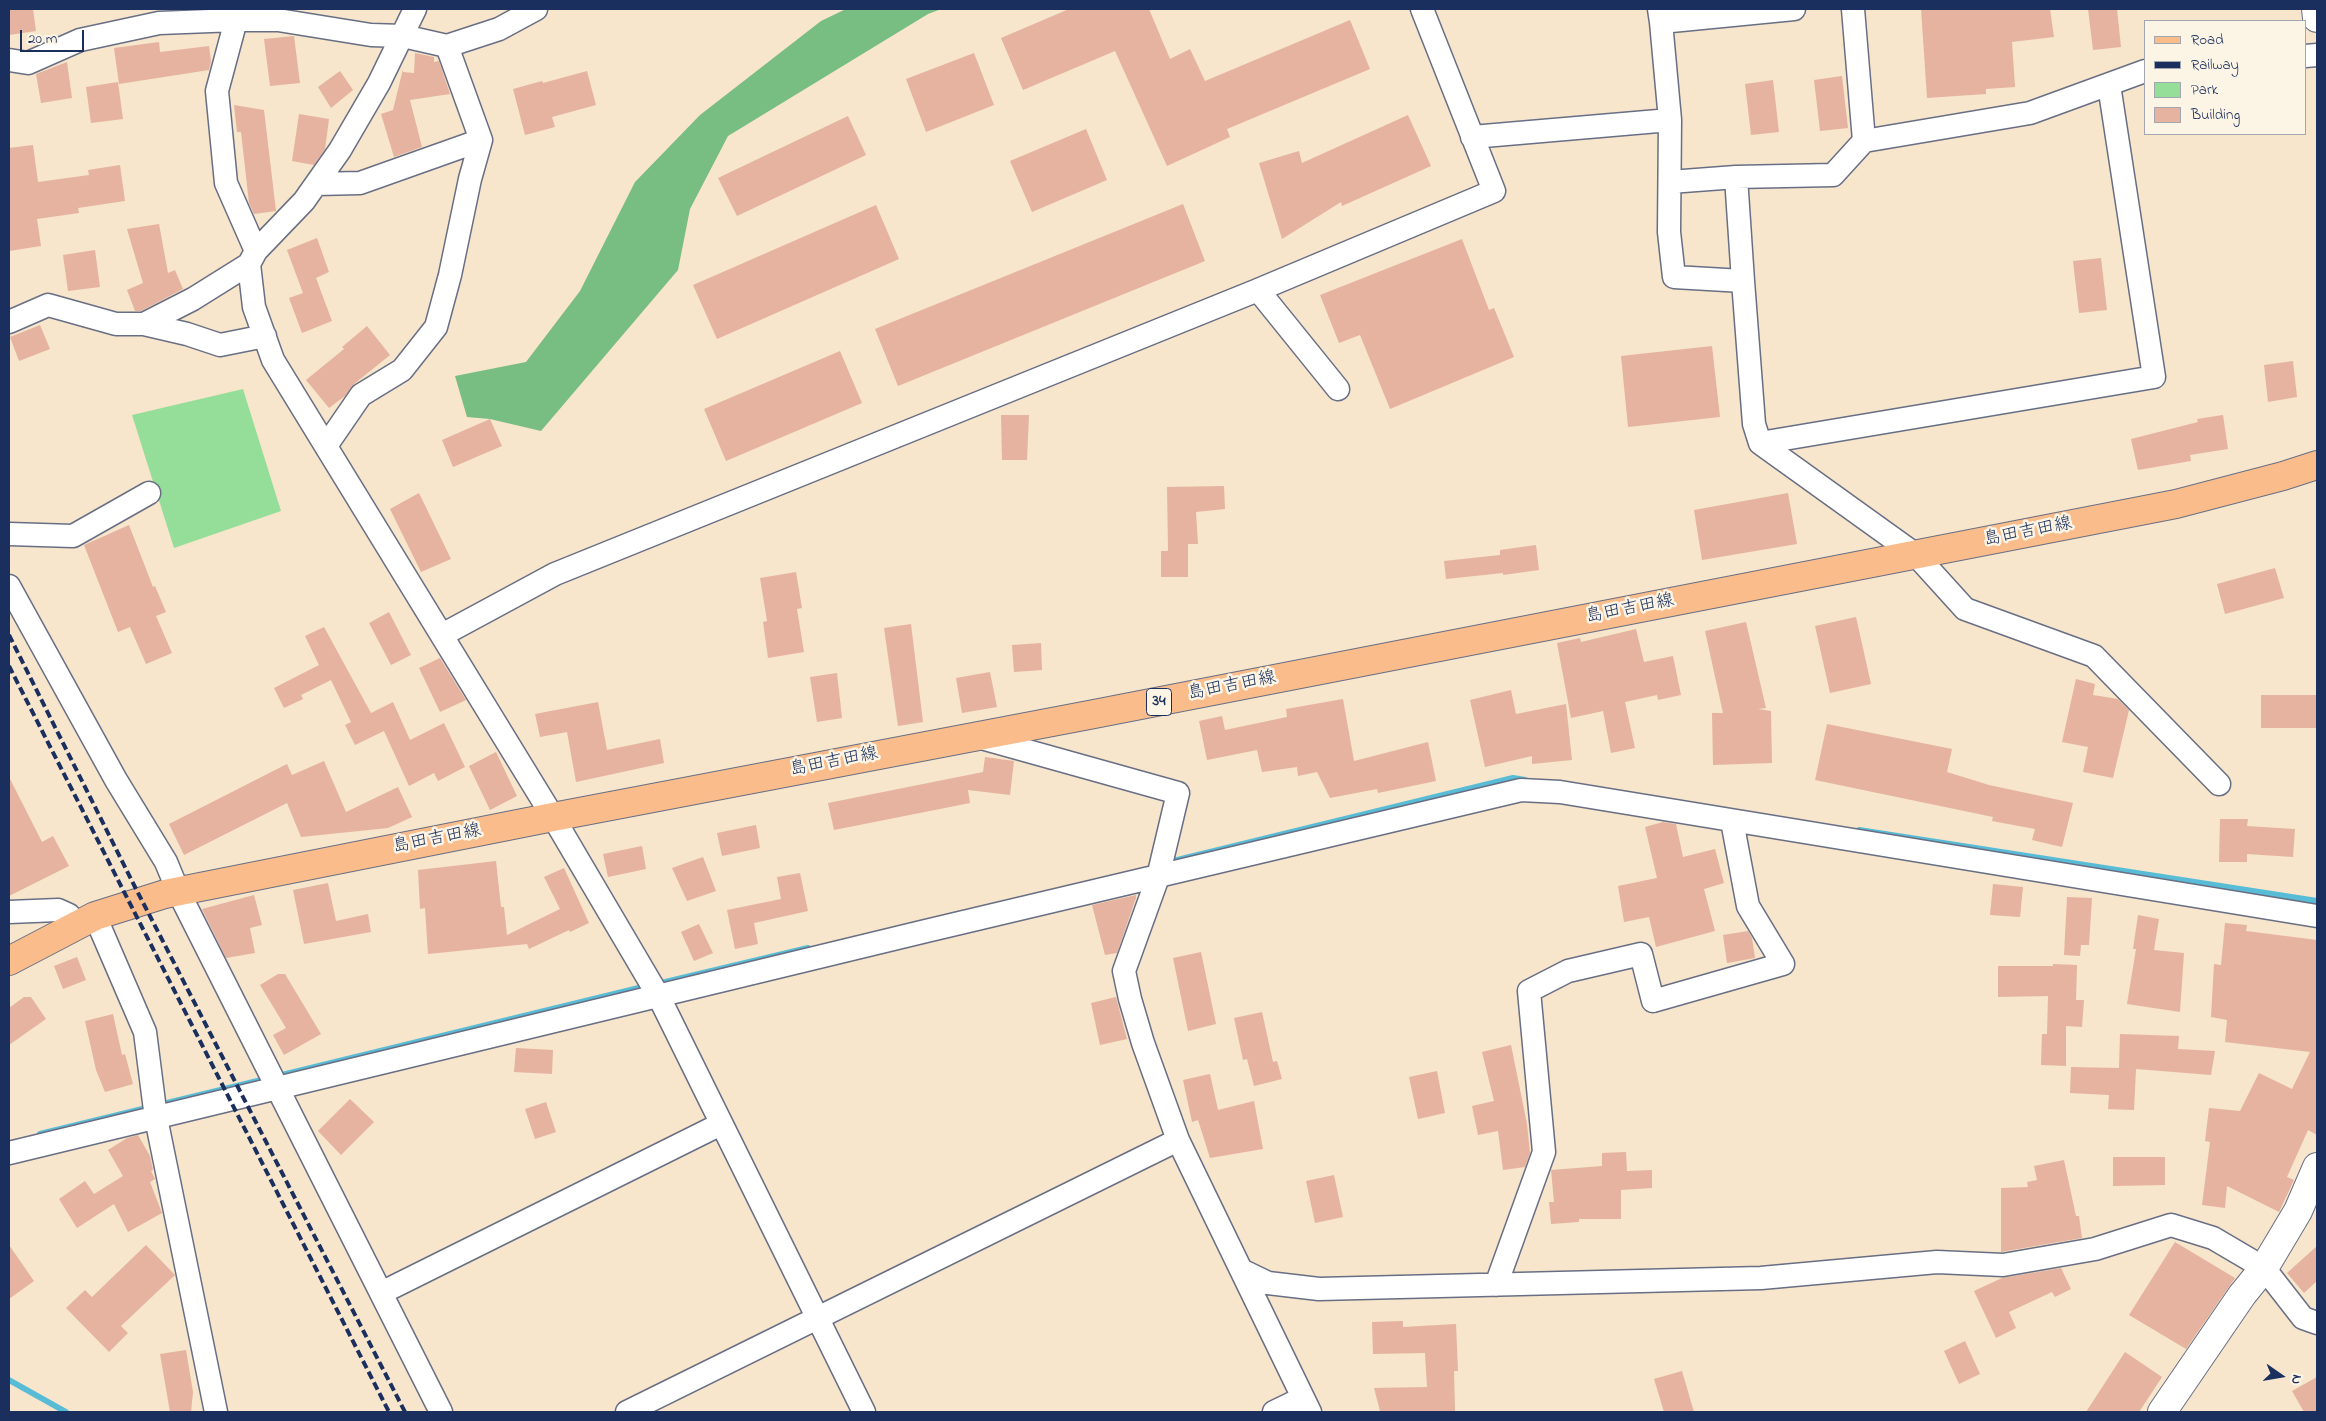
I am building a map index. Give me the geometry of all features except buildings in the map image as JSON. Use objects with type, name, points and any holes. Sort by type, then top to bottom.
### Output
[{"type":"main road","name":"島田吉田線","points":[[9,961],[86,921],[178,891],[2176,504],[2283,476],[2317,465]]},
{"type":"street","points":[[144,324],[193,299],[252,257],[304,201],[340,150],[404,36],[415,9]]},
{"type":"street","points":[[9,60],[28,63],[80,40],[159,23],[236,14],[371,35],[404,36],[447,46],[499,29],[536,9]]},
{"type":"street","points":[[442,635],[555,574],[1258,290],[1494,190],[1422,9]]},
{"type":"street","points":[[1743,281],[1674,277],[1669,232],[1670,120],[1660,15],[1794,9]]},
{"type":"street","points":[[1853,9],[1864,141]]},
{"type":"street","points":[[2316,9],[2317,18]]},
{"type":"street","points":[[236,14],[217,91],[226,183],[252,257],[254,307],[273,360],[553,817],[659,997],[864,1412]]},
{"type":"street","points":[[326,446],[361,395],[402,370],[436,327],[450,275],[470,179],[481,140],[447,46]]},
{"type":"street","points":[[1670,182],[1736,177],[1833,175],[1864,141],[2030,112],[2144,71]]},
{"type":"street","points":[[1760,443],[2154,377],[2109,85]]},
{"type":"street","points":[[1472,137],[1670,120]]},
{"type":"street","points":[[316,184],[360,183],[481,140]]},
{"type":"street","points":[[1736,177],[1754,424],[1760,443],[1916,554],[1965,609],[2094,656],[2219,784]]},
{"type":"street","points":[[1258,290],[1338,388]]},
{"type":"street","points":[[9,322],[48,305],[116,324],[144,324],[187,334],[220,345],[265,336]]},
{"type":"street","points":[[9,534],[73,536],[149,493]]},
{"type":"street","points":[[11,597],[116,780],[166,862],[178,891],[441,1412]]},
{"type":"street","points":[[974,736],[1178,793],[1158,876],[1124,972],[1143,1043],[1178,1140],[1306,1405],[1274,1412]]},
{"type":"street","points":[[9,1153],[278,1090],[926,931],[1521,790],[1560,792],[1732,822],[2317,916]]},
{"type":"street","points":[[1496,1285],[1544,1152],[1529,991],[1568,971],[1641,954],[1653,1001],[1783,964],[1748,906],[1732,822]]},
{"type":"street","points":[[9,912],[58,910],[86,921],[145,1032],[156,1118],[216,1412]]},
{"type":"street","points":[[381,1293],[721,1124]]},
{"type":"street","points":[[627,1412],[1178,1140]]},
{"type":"street","points":[[2162,1412],[2242,1295],[2264,1268],[2298,1211],[2317,1167]]},
{"type":"street","points":[[1240,1270],[1268,1283],[1319,1289],[1762,1278],[1937,1262],[2003,1265],[2095,1249],[2171,1225],[2213,1238],[2264,1268],[2303,1318],[2317,1323]]},
{"type":"green space","points":[[846,9],[941,9],[928,14],[728,136],[690,209],[678,270],[541,431],[490,419],[467,417],[455,376],[526,362],[580,291],[635,182],[700,115],[821,21]]},
{"type":"green space","points":[[243,389],[281,511],[174,548],[132,415]]},
{"type":"waterway","points":[[1165,863],[1513,778],[1525,780]]},
{"type":"waterway","points":[[1859,830],[2317,901]]},
{"type":"waterway","points":[[657,984],[808,948]]},
{"type":"waterway","points":[[40,1134],[647,986]]},
{"type":"waterway","points":[[9,1380],[66,1412]]},
{"type":"railway","points":[[9,635],[135,887],[405,1412]]},
{"type":"railway","points":[[9,666],[389,1412]]}]
